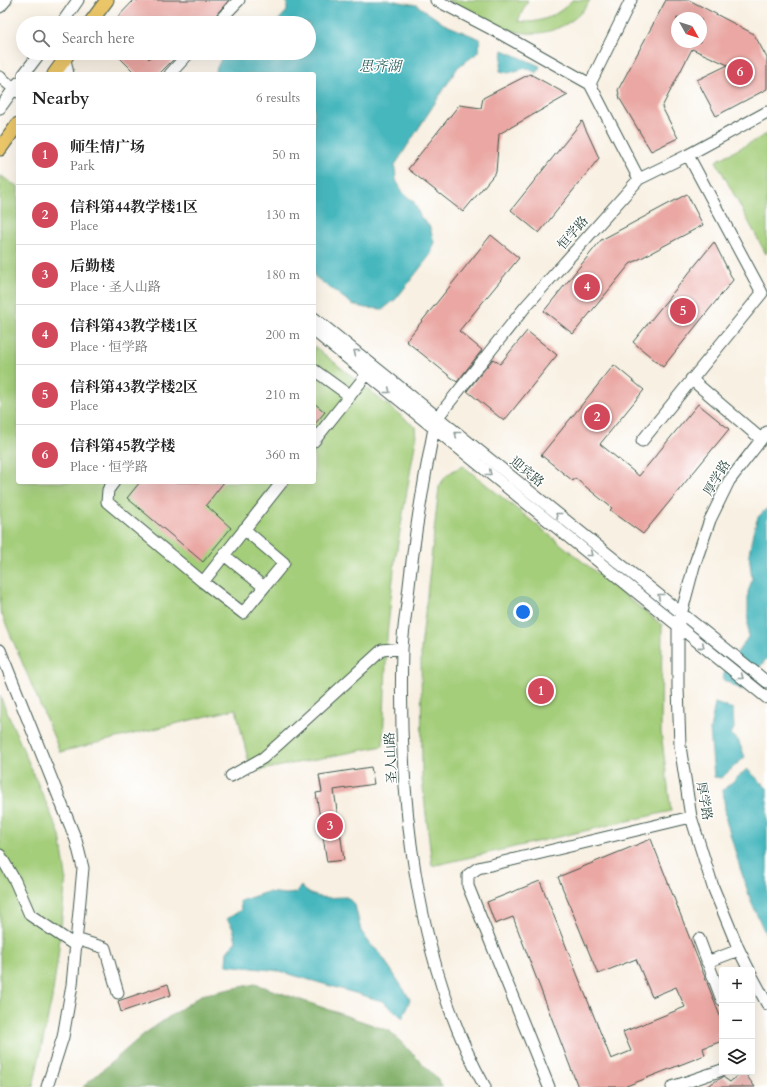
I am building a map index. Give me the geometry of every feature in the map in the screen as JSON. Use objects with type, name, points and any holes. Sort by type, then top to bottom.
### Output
[{"type":"main road","points":[[94,16],[103,1]]},
{"type":"main road","points":[[55,72],[64,60]]},
{"type":"main road","points":[[0,150],[13,138]]},
{"type":"street","points":[[0,7],[6,0]]},
{"type":"street","points":[[67,16],[78,0]]},
{"type":"street","points":[[224,16],[239,0]]},
{"type":"street","points":[[436,0],[503,35],[590,84],[639,179]]},
{"type":"street","points":[[590,84],[631,0]]},
{"type":"street","points":[[26,72],[35,60]]},
{"type":"street","points":[[67,60],[68,72]]},
{"type":"street","points":[[172,72],[183,60]]},
{"type":"street","points":[[0,77],[16,86]]},
{"type":"street","points":[[0,108],[16,88]]},
{"type":"street","name":"恒学路","points":[[435,423],[526,306],[639,179],[688,155],[767,112]]},
{"type":"street","points":[[642,441],[691,379],[765,292],[688,155]]},
{"type":"street","name":"迎宾路","points":[[316,320],[435,423],[715,657],[767,698]]},
{"type":"street","name":"迎宾路","points":[[316,333],[367,374],[435,423],[681,612],[767,682]]},
{"type":"street","points":[[316,371],[350,396]]},
{"type":"street","points":[[316,438],[367,374]]},
{"type":"street","points":[[691,379],[764,435]]},
{"type":"street","name":"圣人山路","points":[[435,423],[412,554],[402,648],[403,754],[413,860],[437,974],[470,1060],[485,1087]]},
{"type":"street","name":"厚学路","points":[[747,967],[738,950],[713,887],[691,817],[680,746],[678,626],[710,520],[729,481],[764,435]]},
{"type":"street","points":[[112,484],[108,490],[107,502],[203,582],[243,613],[284,563],[244,529]]},
{"type":"street","points":[[203,582],[280,484]]},
{"type":"street","points":[[224,555],[264,587]]},
{"type":"street","points":[[231,776],[263,758],[382,650],[402,648]]},
{"type":"street","points":[[0,650],[80,852],[83,868],[81,904],[67,1017],[57,1058],[47,1087]]},
{"type":"street","points":[[548,1087],[468,886],[468,875],[478,868],[691,817]]},
{"type":"street","points":[[0,855],[15,881],[30,915],[76,943],[105,948],[118,993]]},
{"type":"street","points":[[699,939],[719,992]]},
{"type":"street","points":[[707,962],[738,950]]},
{"type":"street","points":[[755,982],[767,1004]]},
{"type":"street","points":[[672,1087],[719,1071]]},
{"type":"green space","points":[[446,0],[528,0],[518,21],[533,22],[548,18],[561,10],[572,0],[590,0],[580,13],[563,26],[543,32],[529,33],[500,27]]},
{"type":"green space","points":[[767,134],[767,253],[766,254],[716,161]]},
{"type":"green space","points":[[0,175],[16,185],[16,484],[316,484],[316,348],[415,427],[416,439],[395,560],[387,636],[383,746],[251,772],[236,709],[60,752],[0,610]]},
{"type":"green space","points":[[463,466],[662,625],[661,732],[671,811],[432,866],[422,779],[421,649],[439,487],[449,474]]},
{"type":"green space","points":[[0,696],[60,835],[66,877],[58,957],[52,998],[33,1087],[0,1087]]},
{"type":"green space","points":[[255,984],[390,1031],[437,1078],[443,1087],[83,1087],[144,1034],[201,995]]},
{"type":"water","name":"思齐湖","points":[[287,0],[389,0],[417,5],[444,24],[480,39],[479,52],[458,67],[395,165],[396,180],[404,194],[414,202],[420,216],[430,227],[434,242],[431,254],[396,299],[383,309],[365,308],[352,304],[316,277],[316,72],[215,72],[221,60],[316,60],[316,16],[282,16],[287,11]]},
{"type":"water","points":[[503,50],[540,66],[537,73],[526,68],[508,73],[500,71]]},
{"type":"water","points":[[767,508],[767,658],[742,690],[722,679],[727,667],[748,637],[748,592],[752,580],[749,554],[753,532],[758,517]]},
{"type":"water","points":[[715,703],[733,709],[734,728],[731,734],[738,740],[745,757],[721,778],[714,777],[710,730]]},
{"type":"water","points":[[747,769],[767,788],[767,937],[752,904],[726,820],[723,790]]},
{"type":"water","points":[[301,886],[306,891],[317,896],[347,897],[355,905],[361,931],[371,945],[380,953],[410,999],[403,1018],[382,1001],[279,971],[226,965],[227,952],[236,941],[233,928],[227,919],[241,910],[240,901],[267,892],[286,894],[296,893]]},
{"type":"building","points":[[134,0],[229,0],[215,16],[119,16]]},
{"type":"building","points":[[666,0],[689,0],[754,34],[767,58],[767,89],[716,116],[697,80],[728,65],[692,49],[662,107],[678,138],[651,151],[620,99],[618,90]]},
{"type":"building","points":[[122,60],[173,60],[161,72],[134,72]]},
{"type":"building","points":[[530,74],[568,95],[499,134],[496,172],[463,212],[408,169],[459,105],[481,108],[483,98]]},
{"type":"building","points":[[582,121],[599,158],[539,233],[511,210]]},
{"type":"building","points":[[687,194],[703,225],[630,264],[573,334],[544,311],[601,240]]},
{"type":"building","points":[[491,235],[519,258],[459,331],[482,350],[457,382],[406,341]]},
{"type":"building","points":[[714,242],[733,280],[663,367],[633,342]]},
{"type":"building","points":[[527,331],[557,355],[504,421],[467,391],[493,359],[500,364]]},
{"type":"building","points":[[614,365],[644,390],[600,444],[639,476],[698,404],[729,429],[643,534],[610,510],[612,508],[575,478],[573,481],[541,455]]},
{"type":"building","points":[[316,405],[325,412],[316,423]]},
{"type":"building","points":[[138,484],[222,484],[206,505],[231,528],[203,562],[127,498]]},
{"type":"building","points":[[371,767],[374,784],[334,790],[344,860],[327,862],[316,793],[322,792],[319,775]]},
{"type":"building","points":[[651,839],[719,1013],[719,1042],[703,1048],[705,1055],[624,1087],[578,1087],[513,917],[495,924],[487,902],[540,881],[611,1059],[631,1051],[623,1032],[685,1007],[676,987],[652,997],[636,959],[598,974],[558,877]]},
{"type":"building","points":[[168,984],[171,995],[121,1012],[118,1001]]},
{"type":"building","points":[[738,1075],[746,1075],[755,1087],[705,1087],[723,1077],[730,1082]]},
{"type":"place","name":"信科第45教学楼","points":[[740,72]]},
{"type":"place","name":"信科第43教学楼1区","points":[[587,287]]},
{"type":"place","name":"信科第43教学楼2区","points":[[683,311]]},
{"type":"place","name":"信科第44教学楼1区","points":[[597,417]]},
{"type":"place","name":"师生情广场","points":[[541,691]]},
{"type":"place","name":"后勤楼","points":[[330,826]]}]
